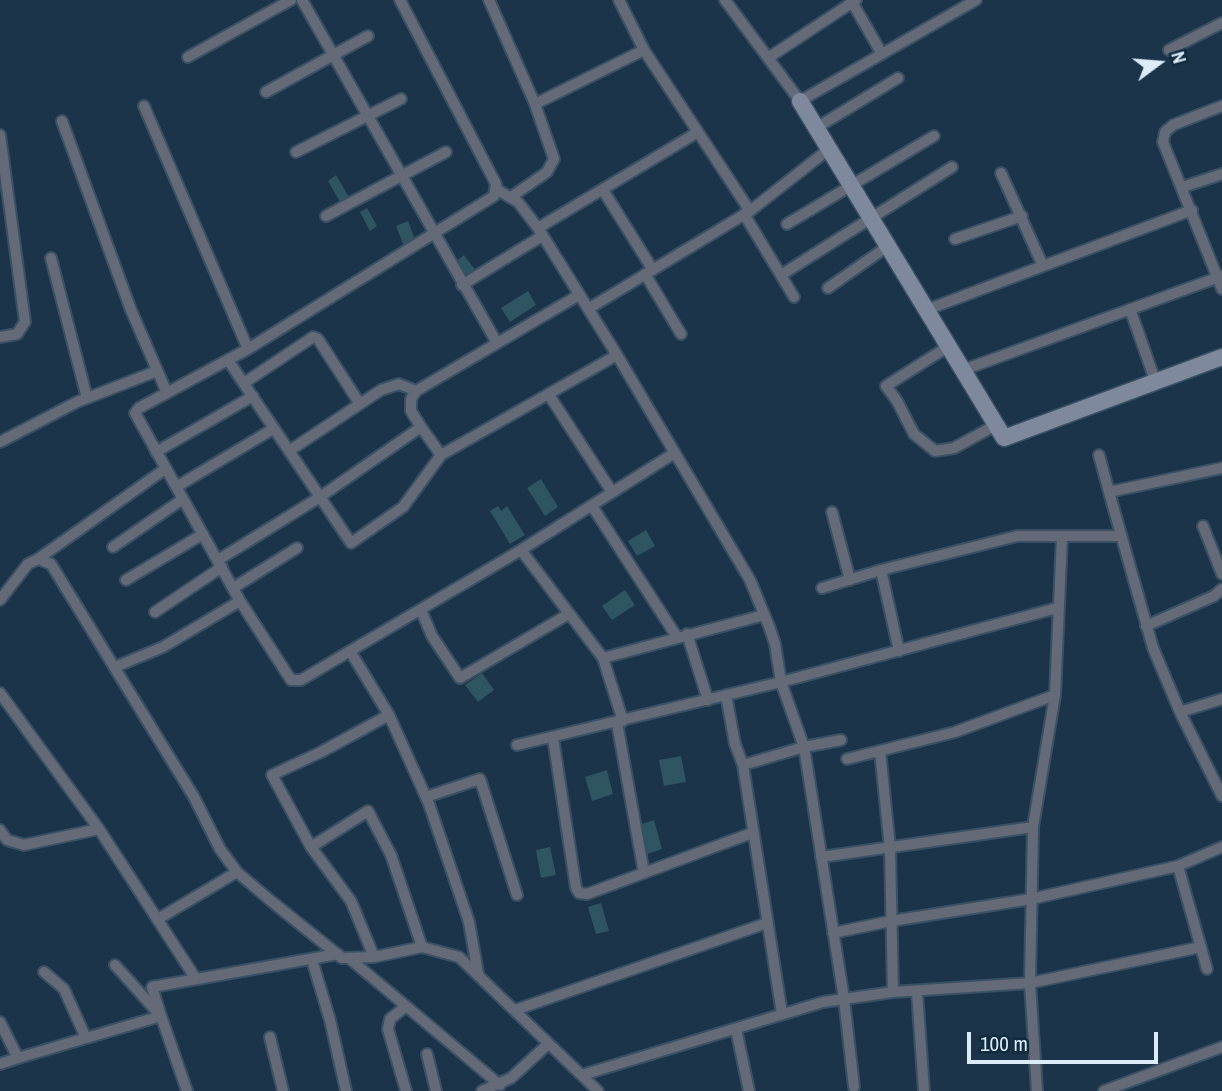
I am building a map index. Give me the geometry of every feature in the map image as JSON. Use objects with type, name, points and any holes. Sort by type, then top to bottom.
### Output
[{"type":"street","points":[[188,57],[291,0]]},
{"type":"street","points":[[302,0],[497,343]]},
{"type":"street","points":[[400,0],[496,184],[496,189],[494,196],[434,235],[248,349],[135,413],[233,589],[291,680],[301,680],[521,550],[673,454]]},
{"type":"street","points":[[489,0],[535,104],[554,159],[547,172],[511,197]]},
{"type":"street","points":[[619,0],[644,50],[747,212],[794,297]]},
{"type":"street","points":[[725,0],[800,101],[1004,438],[1222,357]]},
{"type":"street","points":[[800,101],[976,0]]},
{"type":"street","points":[[768,58],[854,1],[883,54]]},
{"type":"street","points":[[1169,50],[1222,23]]},
{"type":"street","points":[[266,92],[368,36]]},
{"type":"street","points":[[535,104],[644,50]]},
{"type":"street","points":[[816,128],[898,78]]},
{"type":"street","points":[[296,152],[401,99]]},
{"type":"street","points":[[144,106],[248,349]]},
{"type":"street","points":[[1222,106],[1173,125],[1165,132],[1163,142],[1220,277],[1222,289]]},
{"type":"street","points":[[62,121],[131,310],[167,393]]},
{"type":"street","points":[[462,285],[603,190],[698,132]]},
{"type":"street","points":[[0,135],[25,322],[17,334],[0,337]]},
{"type":"street","points":[[787,224],[934,136]]},
{"type":"street","points":[[588,309],[747,212],[829,149]]},
{"type":"street","points":[[326,216],[446,152]]},
{"type":"street","points":[[781,275],[952,167]]},
{"type":"street","points":[[1001,173],[1043,266]]},
{"type":"street","points":[[1183,187],[1222,174]]},
{"type":"street","points":[[496,189],[511,197],[540,232],[617,355],[673,454],[750,580],[764,615],[775,644],[781,682],[804,747],[844,999],[854,1087]]},
{"type":"street","points":[[603,190],[681,334]]},
{"type":"street","points":[[926,310],[1192,210]]},
{"type":"street","points":[[955,239],[1022,216]]},
{"type":"street","points":[[828,288],[888,247]]},
{"type":"street","points":[[51,258],[87,398]]},
{"type":"street","points":[[963,370],[1220,277]]},
{"type":"street","points":[[441,455],[411,411],[411,399],[416,391],[579,295]]},
{"type":"street","points":[[1130,309],[1155,380]]},
{"type":"street","points":[[244,383],[313,337],[318,339],[360,404]]},
{"type":"street","points":[[948,346],[886,386],[914,434],[935,451],[954,448],[996,425]]},
{"type":"street","points":[[228,360],[351,543],[403,507],[441,455],[617,355]]},
{"type":"street","points":[[0,442],[87,398],[157,371]]},
{"type":"street","points":[[289,451],[381,390],[399,384],[416,391]]},
{"type":"street","points":[[549,395],[612,492]]},
{"type":"street","points":[[156,452],[253,396]]},
{"type":"street","points":[[155,612],[220,564],[421,427]]},
{"type":"street","points":[[176,487],[274,429]]},
{"type":"street","points":[[1099,455],[1146,626],[1180,712],[1222,796]]},
{"type":"street","points":[[1109,492],[1222,468]]},
{"type":"street","points":[[0,600],[27,564],[38,559],[165,469]]},
{"type":"street","points":[[113,547],[183,499]]},
{"type":"street","points":[[592,506],[682,635],[708,700]]},
{"type":"street","points":[[832,512],[850,580]]},
{"type":"street","points":[[1203,526],[1222,574]]},
{"type":"street","points":[[126,580],[203,534]]},
{"type":"street","points":[[822,588],[881,569],[1017,537],[1120,536]]},
{"type":"street","points":[[1037,1091],[1030,983],[1033,827],[1055,695],[1062,537]]},
{"type":"street","points":[[233,589],[297,548]]},
{"type":"street","points":[[521,550],[567,615],[603,658],[620,722],[644,873]]},
{"type":"street","points":[[38,559],[51,564],[194,797],[220,849],[237,872],[338,954],[350,959],[500,1084]]},
{"type":"street","points":[[881,569],[899,651]]},
{"type":"street","points":[[1146,626],[1214,596],[1222,589]]},
{"type":"street","points":[[115,667],[163,647],[240,600]]},
{"type":"street","points":[[517,746],[781,682],[1058,608]]},
{"type":"street","points":[[421,610],[432,636],[460,678],[567,615]]},
{"type":"street","points":[[603,658],[764,615]]},
{"type":"street","points":[[349,651],[389,715],[426,797],[469,922],[478,973]]},
{"type":"street","points":[[0,693],[99,829],[196,979]]},
{"type":"street","points":[[726,695],[735,744],[743,765],[782,1014]]},
{"type":"street","points":[[847,759],[955,732],[1055,695]]},
{"type":"street","points":[[1180,712],[1222,699]]},
{"type":"street","points":[[374,957],[351,901],[310,847],[272,775],[389,715]]},
{"type":"street","points":[[553,738],[577,891],[587,894],[752,833]]},
{"type":"street","points":[[743,765],[804,747],[841,740]]},
{"type":"street","points":[[880,751],[890,848],[893,992]]},
{"type":"street","points":[[426,797],[480,779],[517,895]]},
{"type":"street","points":[[310,847],[368,811],[391,855],[422,947]]},
{"type":"street","points":[[821,858],[1033,827]]},
{"type":"street","points":[[0,830],[7,840],[24,845],[99,829]]},
{"type":"street","points":[[833,933],[891,920],[1031,900],[1178,866],[1222,847]]},
{"type":"street","points":[[1178,866],[1207,969]]},
{"type":"street","points":[[158,919],[237,872]]},
{"type":"street","points":[[515,1010],[767,923]]},
{"type":"street","points":[[350,959],[422,947],[459,957],[478,973],[547,1045],[598,1091]]},
{"type":"street","points":[[582,1075],[782,1014],[844,999],[893,992],[1030,983],[1201,947]]},
{"type":"street","points":[[187,1091],[152,986],[338,954]]},
{"type":"street","points":[[312,960],[330,1020],[345,1091]]},
{"type":"street","points":[[115,965],[160,1016]]},
{"type":"street","points":[[44,972],[64,989],[85,1037]]},
{"type":"street","points":[[917,992],[925,1091]]},
{"type":"street","points":[[405,1007],[390,1019],[388,1029],[406,1091]]},
{"type":"street","points":[[0,1064],[160,1016]]},
{"type":"street","points":[[0,1022],[18,1058]]},
{"type":"street","points":[[736,1029],[749,1091]]},
{"type":"street","points":[[270,1037],[283,1091]]},
{"type":"street","points":[[482,1091],[500,1084],[547,1045]]},
{"type":"street","points":[[1104,1091],[1222,1047]]},
{"type":"street","points":[[427,1054],[436,1091]]},
{"type":"building","points":[[336,175],[349,197],[340,202],[328,181]]},
{"type":"building","points":[[367,208],[377,226],[370,231],[360,212]]},
{"type":"building","points":[[408,221],[415,240],[403,244],[396,226]]},
{"type":"building","points":[[464,255],[476,271],[465,279],[454,263]]},
{"type":"building","points":[[528,291],[536,305],[510,322],[501,308]]},
{"type":"building","points":[[541,479],[558,507],[545,516],[527,488]]},
{"type":"building","points":[[498,506],[501,511],[507,506],[525,535],[510,544],[490,511]]},
{"type":"building","points":[[646,530],[655,546],[637,556],[628,541]]},
{"type":"building","points":[[625,590],[635,605],[612,620],[602,606]]},
{"type":"building","points":[[482,673],[494,690],[478,702],[465,685]]},
{"type":"building","points":[[681,756],[686,782],[664,786],[659,760]]},
{"type":"building","points":[[607,770],[613,794],[592,801],[585,777]]},
{"type":"building","points":[[654,820],[662,849],[647,854],[639,825]]},
{"type":"building","points":[[550,847],[556,875],[541,878],[536,850]]},
{"type":"building","points":[[601,903],[609,931],[596,934],[588,907]]}]
